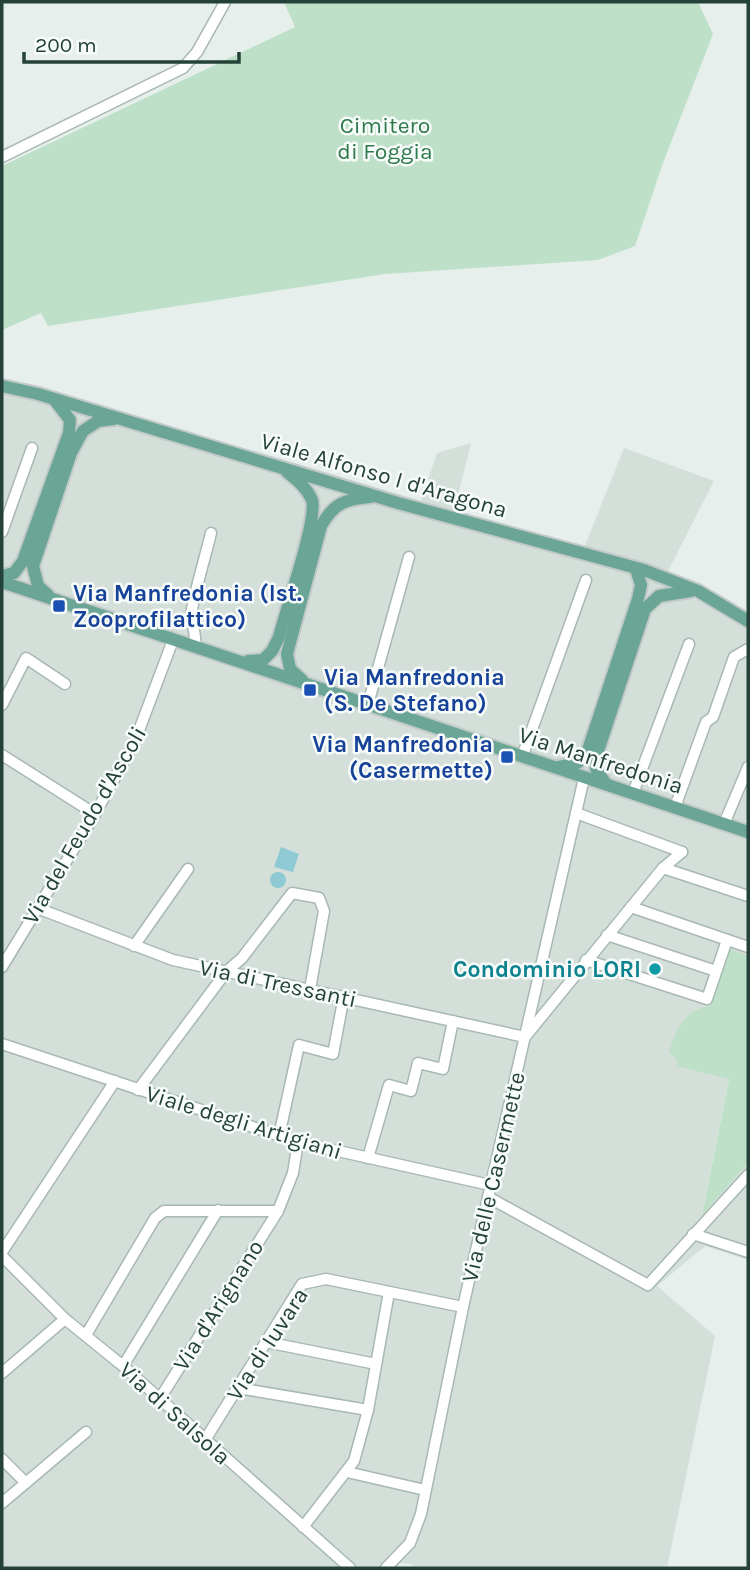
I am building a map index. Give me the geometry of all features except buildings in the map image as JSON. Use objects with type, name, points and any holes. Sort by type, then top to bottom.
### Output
[{"type":"main road","name":"Viale Alfonso I d'Aragona","points":[[2,386],[53,398],[377,496],[636,569],[698,591],[748,621]]},
{"type":"main road","points":[[2,576],[14,573],[23,561],[69,433],[70,420],[53,398]]},
{"type":"main road","points":[[52,599],[38,586],[33,566],[71,453],[83,431],[98,421],[118,418]]},
{"type":"main road","points":[[233,659],[263,660],[272,651],[311,527],[313,503],[310,496],[279,467]]},
{"type":"main road","points":[[306,684],[290,669],[287,654],[321,526],[331,507],[352,498],[377,496]]},
{"type":"main road","points":[[555,767],[577,763],[586,755],[638,599],[641,585],[636,569]]},
{"type":"main road","name":"Via Manfredonia","points":[[2,582],[748,832]]},
{"type":"main road","points":[[607,785],[596,769],[598,751],[645,608],[659,596],[698,591]]},
{"type":"street","points":[[2,157],[183,68],[197,52],[225,2]]},
{"type":"street","points":[[2,532],[32,447]]},
{"type":"street","points":[[195,647],[192,610],[211,533]]},
{"type":"street","points":[[368,704],[410,557]]},
{"type":"street","points":[[522,757],[586,580]]},
{"type":"street","name":"Via del Feudo d'Ascoli","points":[[2,967],[96,814],[135,741],[173,640]]},
{"type":"street","points":[[633,793],[689,645]]},
{"type":"street","points":[[675,807],[706,722],[713,717],[734,657],[748,649]]},
{"type":"street","points":[[2,705],[26,658],[65,684]]},
{"type":"street","points":[[2,755],[96,814]]},
{"type":"street","points":[[724,824],[748,767]]},
{"type":"street","name":"Via delle Casermette","points":[[386,1568],[401,1554],[415,1531],[490,1185],[584,778]]},
{"type":"street","points":[[525,1037],[663,868],[682,852],[576,813]]},
{"type":"street","points":[[663,868],[748,896]]},
{"type":"street","points":[[134,946],[188,869]]},
{"type":"street","points":[[138,1090],[226,972],[242,958],[292,893],[318,898],[324,911],[310,989]]},
{"type":"street","points":[[631,907],[748,947]]},
{"type":"street","name":"Via di Tressanti","points":[[37,908],[173,960],[525,1037]]},
{"type":"street","points":[[607,935],[716,971]]},
{"type":"street","points":[[586,960],[707,999],[727,940]]},
{"type":"street","points":[[279,1136],[299,1045],[333,1054],[344,996]]},
{"type":"street","points":[[368,1158],[389,1085],[411,1091],[418,1063],[443,1069],[453,1021]]},
{"type":"street","name":"Viale degli Artigiani","points":[[2,1044],[298,1142],[490,1185]]},
{"type":"street","name":"Via di Salsola","points":[[115,1081],[2,1254],[65,1319],[123,1366],[349,1568]]},
{"type":"street","name":"Via d'Arignano","points":[[159,1400],[278,1211],[293,1173],[298,1142]]},
{"type":"street","points":[[488,1197],[648,1285],[748,1175]]},
{"type":"street","name":"Via d'Arignano","points":[[86,1335],[155,1218],[171,1209],[278,1211]]},
{"type":"street","points":[[123,1366],[218,1210]]},
{"type":"street","points":[[693,1234],[748,1252]]},
{"type":"street","name":"Via di Iuvara","points":[[205,1440],[302,1284],[309,1280],[326,1279],[463,1307]]},
{"type":"street","points":[[303,1527],[354,1461],[368,1410],[389,1292]]},
{"type":"street","points":[[2,1373],[65,1319]]},
{"type":"street","points":[[266,1342],[376,1364]]},
{"type":"street","points":[[238,1388],[368,1410]]},
{"type":"street","points":[[2,1503],[86,1432]]},
{"type":"street","points":[[2,1459],[26,1483]]},
{"type":"street","points":[[347,1472],[425,1490]]},
{"type":"shaded area","points":[[2,387],[308,467],[421,501],[437,453],[471,443],[454,511],[584,548],[624,448],[714,481],[667,573],[683,595],[701,601],[748,630],[748,956],[729,950],[710,1006],[676,1065],[729,1078],[702,1213],[748,1163],[748,1260],[705,1246],[657,1286],[715,1336],[667,1568],[412,1568],[412,1564],[401,1563],[395,1568],[2,1568]]},
{"type":"green space","name":"Cimitero di Foggia","points":[[284,2],[698,2],[713,34],[663,163],[635,246],[598,260],[385,274],[48,326],[41,313],[2,330],[2,166],[295,27]]},
{"type":"green space","points":[[729,949],[748,956],[748,1163],[702,1215],[729,1079],[676,1066],[677,1060],[669,1052],[687,1016],[710,1006]]},
{"type":"water","points":[[281,847],[299,854],[293,872],[274,867]]},
{"type":"water","points":[[278,872],[284,874],[284,886],[278,888],[272,886],[270,880],[272,874]]},
{"type":"place","name":"Via Manfredonia (Ist. Zooprofilattico)","points":[[59,606]]},
{"type":"place","name":"Via Manfredonia (S. De Stefano)","points":[[310,690]]},
{"type":"place","name":"Via Manfredonia (Casermette)","points":[[507,757]]},
{"type":"place","name":"Condominio LORI","points":[[655,969]]}]
